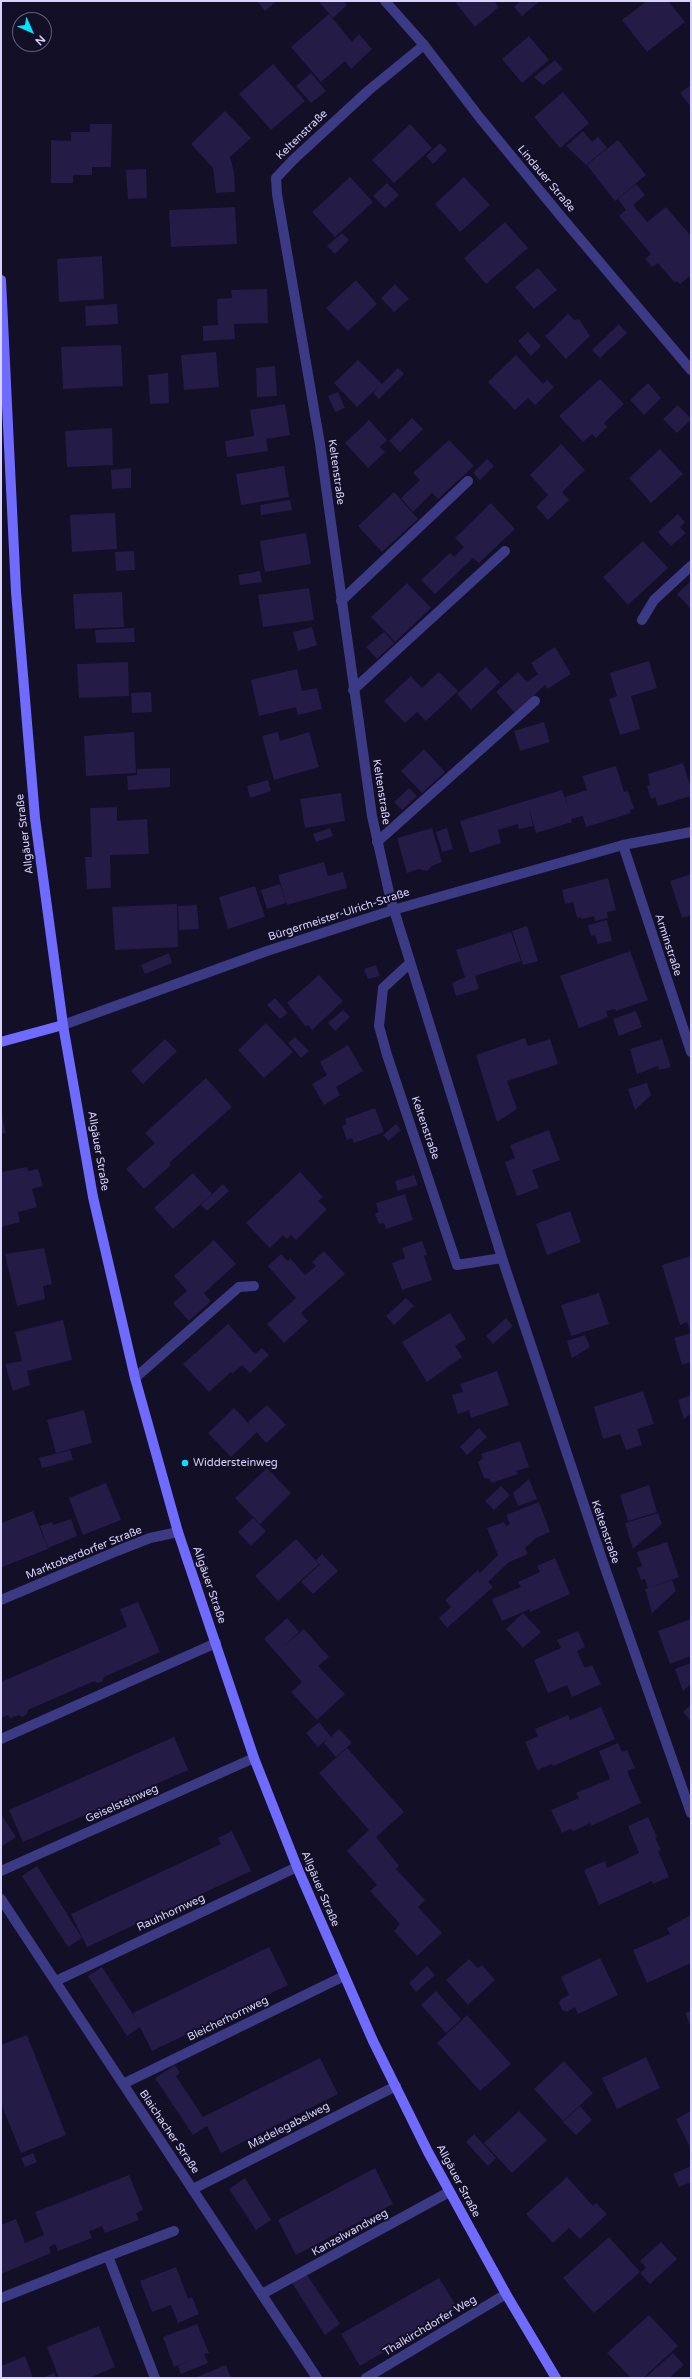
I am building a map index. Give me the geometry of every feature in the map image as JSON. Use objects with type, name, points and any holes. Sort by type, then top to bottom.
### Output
[{"type":"main road","name":"Allgäuer Straße","points":[[1,280],[16,592],[32,786],[63,1025],[94,1197],[135,1378],[178,1532],[254,1758],[297,1867],[344,1976],[396,2086],[449,2192],[506,2294],[556,2378]]},
{"type":"main road","name":"Bürgermeister-Ulrich-Straße","points":[[1,1042],[63,1025]]},
{"type":"street","name":"Lindauer Straße","points":[[385,1],[424,45],[480,118],[691,370]]},
{"type":"street","name":"Keltenstraße","points":[[424,45],[320,134],[276,178],[277,194],[320,444],[352,690],[377,842],[393,910],[502,1258],[604,1565],[691,1813]]},
{"type":"street","points":[[341,601],[468,481]]},
{"type":"street","points":[[352,690],[505,551]]},
{"type":"street","points":[[642,620],[654,600],[691,566]]},
{"type":"street","points":[[377,842],[535,701]]},
{"type":"street","name":"Bürgermeister-Ulrich-Straße","points":[[63,1025],[267,951],[393,910],[623,845],[691,832]]},
{"type":"street","name":"Arminstraße","points":[[623,845],[691,1052]]},
{"type":"street","name":"Keltenstraße","points":[[410,964],[383,988],[379,1026],[388,1055],[457,1265],[502,1258]]},
{"type":"street","points":[[135,1378],[239,1286],[254,1286]]},
{"type":"street","name":"Marktoberdorfer Straße","points":[[1,1600],[150,1538],[178,1532]]},
{"type":"street","points":[[1,1739],[216,1643]]},
{"type":"street","name":"Geiselsteinweg","points":[[1,1871],[254,1758]]},
{"type":"street","name":"Rauhhornweg","points":[[56,1981],[297,1867]]},
{"type":"street","name":"Blaichacher Straße","points":[[1,1899],[317,2378]]},
{"type":"street","name":"Bleicherhornweg","points":[[123,2084],[344,1976]]},
{"type":"street","name":"Mädelegabelweg","points":[[193,2189],[396,2086]]},
{"type":"street","name":"Kanzelwandweg","points":[[262,2294],[449,2192]]},
{"type":"street","points":[[1,2298],[174,2232]]},
{"type":"street","points":[[108,2256],[154,2378]]},
{"type":"street","name":"Thalkirchdorfer Weg","points":[[366,2378],[506,2294]]},
{"type":"building","points":[[257,1],[277,1],[265,11]]},
{"type":"building","points":[[322,1],[344,1],[347,5],[333,18],[320,3]]},
{"type":"building","points":[[458,1],[494,1],[499,7],[475,27],[456,3]]},
{"type":"building","points":[[517,1],[540,1],[522,16],[514,7],[519,3]]},
{"type":"building","points":[[647,1],[668,1],[685,22],[647,52],[622,20]]},
{"type":"building","points":[[329,14],[352,42],[359,34],[372,49],[351,69],[345,61],[321,82],[291,47]]},
{"type":"building","points":[[529,36],[549,60],[522,83],[502,59]]},
{"type":"building","points":[[555,60],[563,69],[543,85],[534,77]]},
{"type":"building","points":[[273,64],[305,101],[271,130],[239,94]]},
{"type":"building","points":[[311,73],[326,91],[311,103],[296,86]]},
{"type":"building","points":[[691,85],[691,107],[680,93]]},
{"type":"building","points":[[563,92],[589,123],[560,148],[534,117]]},
{"type":"building","points":[[225,111],[251,138],[230,157],[234,172],[235,192],[216,193],[213,168],[191,144]]},
{"type":"building","points":[[90,124],[112,124],[111,167],[92,167],[92,175],[73,175],[73,183],[51,183],[51,140],[71,141],[71,132],[90,132]]},
{"type":"building","points":[[410,124],[432,148],[394,183],[372,160]]},
{"type":"building","points":[[583,131],[592,142],[598,137],[607,148],[586,165],[566,146]]},
{"type":"building","points":[[618,140],[646,175],[615,201],[587,165]]},
{"type":"building","points":[[440,143],[447,150],[433,164],[426,156]]},
{"type":"building","points":[[146,169],[147,198],[128,199],[126,170]]},
{"type":"building","points":[[350,177],[373,202],[335,237],[312,212]]},
{"type":"building","points":[[464,177],[490,205],[460,232],[435,204]]},
{"type":"building","points":[[387,183],[399,195],[385,208],[373,196]]},
{"type":"building","points":[[636,184],[645,195],[633,205],[647,222],[666,207],[691,236],[691,275],[680,284],[677,281],[675,283],[658,263],[652,267],[645,259],[651,254],[619,216],[626,210],[618,199]]},
{"type":"building","points":[[235,207],[237,244],[171,247],[169,210]]},
{"type":"building","points":[[505,222],[528,248],[486,284],[464,258]]},
{"type":"building","points":[[342,233],[349,240],[335,254],[327,246]]},
{"type":"building","points":[[102,256],[104,299],[59,302],[57,259]]},
{"type":"building","points":[[538,268],[557,290],[534,309],[515,287]]},
{"type":"building","points":[[356,280],[377,304],[348,331],[326,308]]},
{"type":"building","points":[[395,284],[409,299],[394,312],[381,298]]},
{"type":"building","points":[[267,289],[268,323],[234,324],[235,339],[203,341],[203,326],[218,325],[217,299],[232,298],[231,290]]},
{"type":"building","points":[[117,304],[118,324],[86,326],[85,306]]},
{"type":"building","points":[[568,314],[574,320],[579,319],[590,336],[566,359],[545,336]]},
{"type":"building","points":[[619,324],[627,333],[600,358],[592,350]]},
{"type":"building","points":[[528,332],[541,346],[531,356],[518,341]]},
{"type":"building","points":[[121,345],[123,386],[63,389],[61,347]]},
{"type":"building","points":[[216,352],[219,387],[184,390],[181,355]]},
{"type":"building","points":[[516,355],[543,384],[547,380],[554,387],[535,405],[528,398],[515,410],[488,382]]},
{"type":"building","points":[[358,360],[382,384],[398,368],[404,374],[379,399],[373,393],[378,387],[357,407],[334,383]]},
{"type":"building","points":[[275,366],[277,396],[257,397],[256,368]]},
{"type":"building","points":[[168,373],[169,403],[150,404],[148,375]]},
{"type":"building","points":[[600,379],[624,404],[604,423],[607,427],[596,438],[592,434],[583,442],[559,416]]},
{"type":"building","points":[[648,383],[661,398],[644,415],[630,400]]},
{"type":"building","points":[[338,392],[345,408],[335,412],[328,396]]},
{"type":"building","points":[[285,404],[290,435],[266,439],[268,451],[227,457],[225,441],[254,436],[250,410]]},
{"type":"building","points":[[678,405],[691,419],[677,433],[663,419]]},
{"type":"building","points":[[412,418],[423,429],[400,452],[389,441]]},
{"type":"building","points":[[369,420],[387,440],[380,447],[385,452],[368,468],[345,443]]},
{"type":"building","points":[[112,428],[113,465],[67,467],[65,431]]},
{"type":"building","points":[[449,440],[474,466],[438,499],[432,493],[413,512],[401,498],[420,480],[413,473]]},
{"type":"building","points":[[561,444],[585,470],[562,492],[569,500],[548,520],[536,507],[548,495],[530,475]]},
{"type":"building","points":[[660,449],[683,474],[651,503],[629,478]]},
{"type":"building","points":[[487,459],[494,466],[480,480],[473,473]]},
{"type":"building","points":[[284,466],[289,497],[241,505],[236,474]]},
{"type":"building","points":[[131,468],[131,488],[112,489],[111,470]]},
{"type":"building","points":[[394,492],[418,519],[382,552],[358,526]]},
{"type":"building","points":[[290,500],[292,510],[261,515],[260,505]]},
{"type":"building","points":[[491,503],[515,529],[479,563],[473,558],[435,594],[421,580],[450,553],[454,557],[464,547],[455,538]]},
{"type":"building","points":[[115,513],[117,549],[72,552],[70,515]]},
{"type":"building","points":[[678,514],[685,522],[680,527],[686,533],[671,546],[658,532]]},
{"type":"building","points":[[306,533],[311,564],[265,572],[260,541]]},
{"type":"building","points":[[643,541],[668,568],[628,605],[603,577]]},
{"type":"building","points":[[134,551],[135,570],[116,571],[115,552]]},
{"type":"building","points":[[260,571],[262,582],[240,585],[238,575]]},
{"type":"building","points":[[691,581],[691,609],[677,594]]},
{"type":"building","points":[[407,583],[431,608],[395,642],[371,617]]},
{"type":"building","points":[[309,588],[314,620],[263,627],[258,595]]},
{"type":"building","points":[[122,592],[124,627],[75,629],[73,594]]},
{"type":"building","points":[[312,627],[317,645],[298,651],[293,632]]},
{"type":"building","points":[[134,628],[135,642],[96,643],[95,630]]},
{"type":"building","points":[[384,632],[394,643],[377,659],[366,647]]},
{"type":"building","points":[[555,647],[571,674],[547,689],[545,685],[515,713],[496,692],[518,672],[527,682],[538,674],[531,663]]},
{"type":"building","points":[[649,661],[657,688],[631,696],[640,729],[620,735],[609,699],[617,696],[610,673]]},
{"type":"building","points":[[128,662],[129,696],[79,698],[77,664]]},
{"type":"building","points":[[486,667],[500,682],[471,710],[457,694]]},
{"type":"building","points":[[297,669],[302,691],[317,688],[322,709],[298,715],[296,707],[259,716],[251,680]]},
{"type":"building","points":[[439,672],[458,691],[426,721],[417,712],[405,723],[384,701],[411,676],[422,688]]},
{"type":"building","points":[[151,692],[152,712],[132,713],[131,693]]},
{"type":"building","points":[[544,722],[550,742],[520,751],[514,731]]},
{"type":"building","points":[[134,732],[136,773],[86,776],[84,736]]},
{"type":"building","points":[[278,732],[280,741],[309,732],[319,767],[274,780],[262,736]]},
{"type":"building","points":[[424,749],[445,772],[422,793],[401,771]]},
{"type":"building","points":[[683,763],[691,788],[691,796],[658,806],[655,797],[651,799],[647,786],[650,785],[648,774]]},
{"type":"building","points":[[616,766],[624,792],[628,791],[634,808],[630,810],[631,813],[586,827],[583,816],[571,819],[572,822],[536,833],[529,809],[533,826],[519,829],[518,824],[498,830],[501,843],[470,853],[460,821],[562,790],[569,810],[565,797],[587,790],[582,776]]},
{"type":"building","points":[[170,768],[170,787],[128,790],[127,776],[137,775],[137,769]]},
{"type":"building","points":[[268,780],[271,791],[250,798],[247,786]]},
{"type":"building","points":[[409,788],[417,796],[402,810],[394,802]]},
{"type":"building","points":[[341,793],[345,821],[305,828],[300,799]]},
{"type":"building","points":[[117,807],[117,821],[147,819],[149,854],[110,855],[111,888],[87,889],[85,857],[92,857],[90,808]]},
{"type":"building","points":[[330,828],[333,836],[316,842],[313,834]]},
{"type":"building","points":[[432,828],[442,862],[432,866],[427,871],[419,869],[407,873],[397,838]]},
{"type":"building","points":[[447,828],[453,849],[442,852],[436,832]]},
{"type":"building","points":[[324,862],[328,876],[343,872],[347,888],[287,905],[278,875]]},
{"type":"building","points":[[691,874],[691,915],[682,918],[670,881]]},
{"type":"building","points":[[608,878],[616,910],[607,912],[608,918],[595,921],[594,916],[581,919],[581,917],[577,918],[573,902],[565,904],[562,890]]},
{"type":"building","points":[[280,884],[286,903],[267,909],[261,890]]},
{"type":"building","points":[[255,886],[265,917],[228,929],[219,897]]},
{"type":"building","points":[[177,904],[178,947],[115,950],[112,907]]},
{"type":"building","points":[[197,905],[199,929],[179,930],[178,906]]},
{"type":"building","points":[[607,920],[612,941],[598,944],[595,935],[591,936],[588,925]]},
{"type":"building","points":[[527,926],[538,961],[523,965],[512,931]]},
{"type":"building","points":[[511,932],[521,961],[475,976],[479,989],[456,996],[452,983],[465,977],[456,950]]},
{"type":"building","points":[[630,951],[648,1000],[616,1011],[615,1009],[606,1011],[608,1017],[579,1028],[560,976]]},
{"type":"building","points":[[169,953],[172,963],[145,974],[141,965]]},
{"type":"building","points":[[376,965],[380,976],[368,979],[364,969]]},
{"type":"building","points":[[319,975],[343,1001],[312,1030],[308,1025],[305,1026],[287,1003]]},
{"type":"building","points":[[275,998],[288,1013],[280,1019],[267,1005]]},
{"type":"building","points":[[343,1010],[350,1017],[335,1031],[328,1023]]},
{"type":"building","points":[[636,1011],[642,1027],[619,1036],[613,1019]]},
{"type":"building","points":[[266,1023],[293,1052],[264,1078],[238,1050]]},
{"type":"building","points":[[295,1037],[309,1051],[301,1058],[288,1043]]},
{"type":"building","points":[[525,1038],[528,1046],[550,1039],[558,1064],[507,1081],[517,1109],[497,1122],[476,1055]]},
{"type":"building","points":[[165,1039],[177,1051],[143,1084],[131,1071]]},
{"type":"building","points":[[662,1039],[671,1067],[659,1070],[658,1066],[637,1074],[630,1049]]},
{"type":"building","points":[[348,1045],[363,1071],[336,1087],[340,1095],[324,1105],[312,1084],[327,1075],[320,1062]]},
{"type":"building","points":[[206,1078],[232,1107],[169,1163],[171,1165],[144,1189],[126,1169],[155,1143],[145,1133]]},
{"type":"building","points":[[647,1083],[651,1095],[635,1110],[628,1089]]},
{"type":"building","points":[[375,1108],[384,1132],[354,1143],[352,1138],[347,1140],[342,1126],[347,1124],[345,1119]]},
{"type":"building","points":[[1,1113],[6,1133],[1,1134]]},
{"type":"building","points":[[396,1124],[401,1130],[388,1141],[383,1135]]},
{"type":"building","points":[[549,1130],[560,1160],[532,1170],[539,1188],[517,1196],[505,1162],[515,1158],[510,1145]]},
{"type":"building","points":[[27,1167],[28,1171],[38,1169],[43,1186],[32,1189],[37,1207],[18,1212],[20,1222],[1,1227],[1,1172]]},
{"type":"building","points":[[300,1172],[323,1197],[318,1201],[327,1209],[296,1240],[291,1235],[287,1239],[283,1235],[270,1248],[246,1223]]},
{"type":"building","points":[[193,1173],[212,1194],[173,1229],[154,1208]]},
{"type":"building","points":[[414,1175],[418,1185],[398,1191],[395,1181]]},
{"type":"building","points":[[223,1184],[229,1191],[207,1211],[201,1205]]},
{"type":"building","points":[[405,1194],[413,1220],[386,1229],[384,1223],[379,1224],[375,1214],[379,1212],[376,1203]]},
{"type":"building","points":[[570,1211],[581,1242],[547,1255],[536,1224]]},
{"type":"building","points":[[214,1240],[236,1264],[204,1293],[211,1301],[189,1321],[173,1303],[187,1291],[174,1276]]},
{"type":"building","points":[[422,1241],[427,1254],[424,1256],[432,1280],[402,1290],[392,1263],[405,1258],[402,1248]]},
{"type":"building","points":[[44,1248],[52,1284],[43,1286],[45,1299],[17,1306],[5,1254]]},
{"type":"building","points":[[324,1251],[345,1274],[301,1313],[308,1321],[284,1343],[267,1324],[296,1298],[268,1266],[281,1254],[288,1261],[290,1258],[305,1275],[316,1266],[312,1262]]},
{"type":"building","points":[[691,1256],[691,1333],[687,1322],[680,1325],[662,1265]]},
{"type":"building","points":[[599,1293],[609,1324],[571,1336],[561,1305]]},
{"type":"building","points":[[406,1298],[414,1306],[394,1325],[386,1316]]},
{"type":"building","points":[[450,1313],[466,1339],[455,1346],[462,1357],[427,1382],[402,1342]]},
{"type":"building","points":[[506,1318],[513,1326],[493,1344],[486,1336]]},
{"type":"building","points":[[63,1320],[72,1360],[27,1371],[30,1385],[13,1391],[5,1364],[22,1361],[15,1332]]},
{"type":"building","points":[[228,1324],[255,1354],[262,1348],[269,1355],[250,1373],[242,1365],[232,1374],[231,1372],[209,1392],[183,1364]]},
{"type":"building","points":[[691,1333],[691,1362],[682,1365],[674,1338]]},
{"type":"building","points":[[585,1335],[590,1347],[572,1358],[567,1341]]},
{"type":"building","points":[[497,1371],[509,1405],[471,1418],[469,1410],[458,1414],[452,1395],[463,1392],[460,1384]]},
{"type":"building","points":[[643,1391],[654,1424],[637,1429],[642,1445],[626,1450],[620,1434],[603,1439],[594,1407]]},
{"type":"building","points":[[691,1395],[691,1413],[684,1419],[678,1400]]},
{"type":"building","points":[[267,1405],[286,1425],[266,1443],[248,1422]]},
{"type":"building","points":[[234,1408],[257,1432],[231,1457],[208,1433]]},
{"type":"building","points":[[84,1410],[92,1443],[56,1453],[47,1420]]},
{"type":"building","points":[[479,1428],[487,1437],[467,1455],[460,1447]]},
{"type":"building","points":[[520,1441],[529,1467],[516,1471],[518,1474],[491,1483],[490,1479],[484,1478],[478,1462],[483,1458],[481,1454]]},
{"type":"building","points":[[70,1450],[73,1460],[42,1468],[39,1458]]},
{"type":"building","points":[[267,1468],[291,1493],[260,1524],[235,1498]]},
{"type":"building","points":[[529,1479],[537,1499],[518,1506],[513,1493]]},
{"type":"building","points":[[106,1483],[121,1520],[83,1535],[69,1498]]},
{"type":"building","points":[[649,1485],[657,1512],[628,1521],[620,1495]]},
{"type":"building","points":[[501,1486],[510,1495],[494,1510],[485,1501]]},
{"type":"building","points":[[539,1502],[550,1532],[536,1538],[525,1548],[528,1554],[509,1562],[488,1582],[493,1587],[447,1628],[439,1618],[451,1607],[445,1600],[478,1570],[480,1573],[498,1555],[487,1528],[504,1522],[506,1526],[510,1524],[506,1515]]},
{"type":"building","points":[[33,1511],[48,1549],[2,1567],[1,1523]]},
{"type":"building","points":[[658,1513],[662,1524],[633,1549],[625,1523]]},
{"type":"building","points":[[253,1518],[266,1531],[251,1546],[238,1532]]},
{"type":"building","points":[[71,1519],[77,1536],[48,1548],[40,1526],[52,1522],[53,1525]]},
{"type":"building","points":[[296,1539],[319,1564],[278,1601],[255,1576]]},
{"type":"building","points":[[667,1542],[679,1577],[648,1588],[645,1579],[641,1580],[637,1568],[642,1566],[637,1552]]},
{"type":"building","points":[[322,1554],[338,1571],[313,1594],[301,1582],[319,1565],[321,1566],[316,1560]]},
{"type":"building","points":[[555,1558],[570,1594],[530,1612],[530,1609],[502,1621],[492,1599],[521,1587],[518,1582],[540,1572],[537,1566]]},
{"type":"building","points":[[672,1580],[676,1591],[652,1613],[645,1589]]},
{"type":"building","points":[[138,1602],[160,1652],[104,1677],[103,1681],[98,1683],[94,1681],[28,1710],[27,1714],[22,1717],[19,1715],[10,1718],[8,1715],[1,1718],[1,1682],[127,1627],[120,1609]]},
{"type":"building","points":[[523,1613],[541,1632],[523,1648],[506,1629]]},
{"type":"building","points":[[287,1618],[299,1632],[282,1648],[304,1629],[329,1657],[318,1666],[345,1694],[317,1720],[291,1692],[302,1682],[264,1639]]},
{"type":"building","points":[[691,1619],[691,1656],[670,1664],[658,1631]]},
{"type":"building","points":[[578,1631],[585,1647],[577,1651],[585,1668],[592,1665],[601,1684],[572,1697],[567,1685],[548,1693],[534,1660],[561,1648],[557,1640]]},
{"type":"building","points":[[691,1663],[691,1684],[683,1691],[675,1669]]},
{"type":"building","points":[[691,1705],[691,1721],[683,1712]]},
{"type":"building","points":[[601,1707],[615,1739],[553,1766],[552,1764],[537,1770],[525,1742],[538,1736],[535,1729],[568,1715],[570,1720]]},
{"type":"building","points":[[319,1722],[331,1737],[339,1729],[352,1743],[336,1757],[324,1743],[327,1739],[318,1747],[306,1733]]},
{"type":"building","points":[[174,1737],[188,1770],[23,1842],[9,1810]]},
{"type":"building","points":[[618,1743],[622,1752],[627,1750],[635,1768],[627,1771],[641,1803],[591,1826],[590,1823],[574,1831],[570,1829],[562,1833],[551,1810],[579,1798],[576,1793],[610,1779],[599,1751]]},
{"type":"building","points":[[347,1748],[404,1812],[376,1837],[399,1866],[396,1869],[425,1900],[418,1907],[442,1933],[417,1956],[394,1931],[400,1924],[370,1891],[377,1885],[347,1851],[369,1830],[319,1773]]},
{"type":"building","points":[[1,1814],[16,1837],[1,1847]]},
{"type":"building","points":[[648,1817],[657,1837],[655,1838],[661,1850],[658,1851],[669,1877],[653,1884],[652,1881],[599,1905],[584,1870],[605,1861],[607,1868],[639,1853],[628,1826]]},
{"type":"building","points":[[232,1831],[251,1871],[87,1947],[71,1914],[221,1844],[218,1838]]},
{"type":"building","points":[[37,1866],[82,1938],[68,1947],[22,1876]]},
{"type":"building","points":[[691,1915],[691,1963],[647,1983],[633,1950],[670,1934],[667,1928]]},
{"type":"building","points":[[269,1947],[288,1985],[152,2051],[140,2027],[127,2036],[88,1976],[102,1967],[136,2019],[133,2013]]},
{"type":"building","points":[[600,1958],[618,1995],[578,2014],[575,2007],[567,2012],[562,2010],[559,2003],[561,1999],[569,1995],[561,1977]]},
{"type":"building","points":[[469,1959],[478,1968],[482,1965],[495,1980],[468,2005],[446,1980]]},
{"type":"building","points":[[427,1966],[435,1975],[416,1992],[409,1983]]},
{"type":"building","points":[[436,1991],[461,2019],[446,2033],[421,2005]]},
{"type":"building","points":[[691,2011],[691,2027],[685,2013]]},
{"type":"building","points":[[467,2015],[511,2064],[480,2091],[437,2043]]},
{"type":"building","points":[[27,2035],[66,2135],[21,2153],[1,2103],[1,2045]]},
{"type":"building","points":[[646,2057],[660,2088],[617,2109],[602,2078]]},
{"type":"building","points":[[320,2058],[338,2094],[221,2153],[207,2126],[193,2135],[155,2078],[175,2065],[180,2073],[176,2076],[203,2117]]},
{"type":"building","points":[[564,2061],[593,2093],[563,2121],[534,2089]]},
{"type":"building","points":[[580,2106],[592,2120],[576,2135],[563,2122]]},
{"type":"building","points":[[519,2111],[547,2140],[512,2173],[484,2143]]},
{"type":"building","points":[[691,2111],[691,2149],[676,2119]]},
{"type":"building","points":[[474,2134],[496,2158],[488,2166],[466,2142]]},
{"type":"building","points":[[33,2153],[37,2162],[25,2167],[21,2158]]},
{"type":"building","points":[[691,2166],[691,2182],[679,2187],[673,2174]]},
{"type":"building","points":[[375,2168],[393,2204],[296,2255],[278,2220]]},
{"type":"building","points":[[129,2175],[143,2210],[136,2213],[139,2220],[105,2233],[102,2226],[89,2231],[92,2238],[58,2251],[55,2244],[49,2247],[51,2253],[1,2274],[1,2225],[16,2219],[25,2243],[44,2235],[35,2212]]},
{"type":"building","points":[[567,2177],[593,2206],[596,2203],[607,2214],[580,2239],[569,2228],[553,2243],[526,2214]]},
{"type":"building","points":[[245,2178],[271,2220],[256,2230],[229,2189]]},
{"type":"building","points":[[609,2237],[640,2272],[594,2313],[563,2278]]},
{"type":"building","points":[[661,2242],[677,2259],[650,2284],[640,2273],[646,2268],[640,2261]]},
{"type":"building","points":[[176,2267],[188,2299],[192,2297],[199,2314],[178,2323],[171,2305],[152,2312],[140,2281]]},
{"type":"building","points":[[307,2275],[340,2324],[325,2335],[292,2283]]},
{"type":"building","points":[[439,2278],[458,2309],[360,2366],[341,2334]]},
{"type":"building","points":[[649,2315],[678,2346],[643,2378],[631,2378],[607,2353]]},
{"type":"building","points":[[197,2324],[209,2353],[204,2354],[208,2363],[181,2374],[178,2366],[189,2361],[174,2367],[163,2337]]},
{"type":"building","points":[[99,2326],[115,2367],[89,2378],[59,2378],[47,2347]]},
{"type":"building","points":[[673,2353],[684,2365],[669,2378],[645,2378]]},
{"type":"building","points":[[25,2356],[33,2378],[1,2378],[1,2366]]},
{"type":"building","points":[[226,2365],[231,2378],[194,2378]]},
{"type":"building","points":[[54,2373],[56,2378],[42,2378]]},
{"type":"place","name":"Widdersteinweg","points":[[185,1463]]}]
